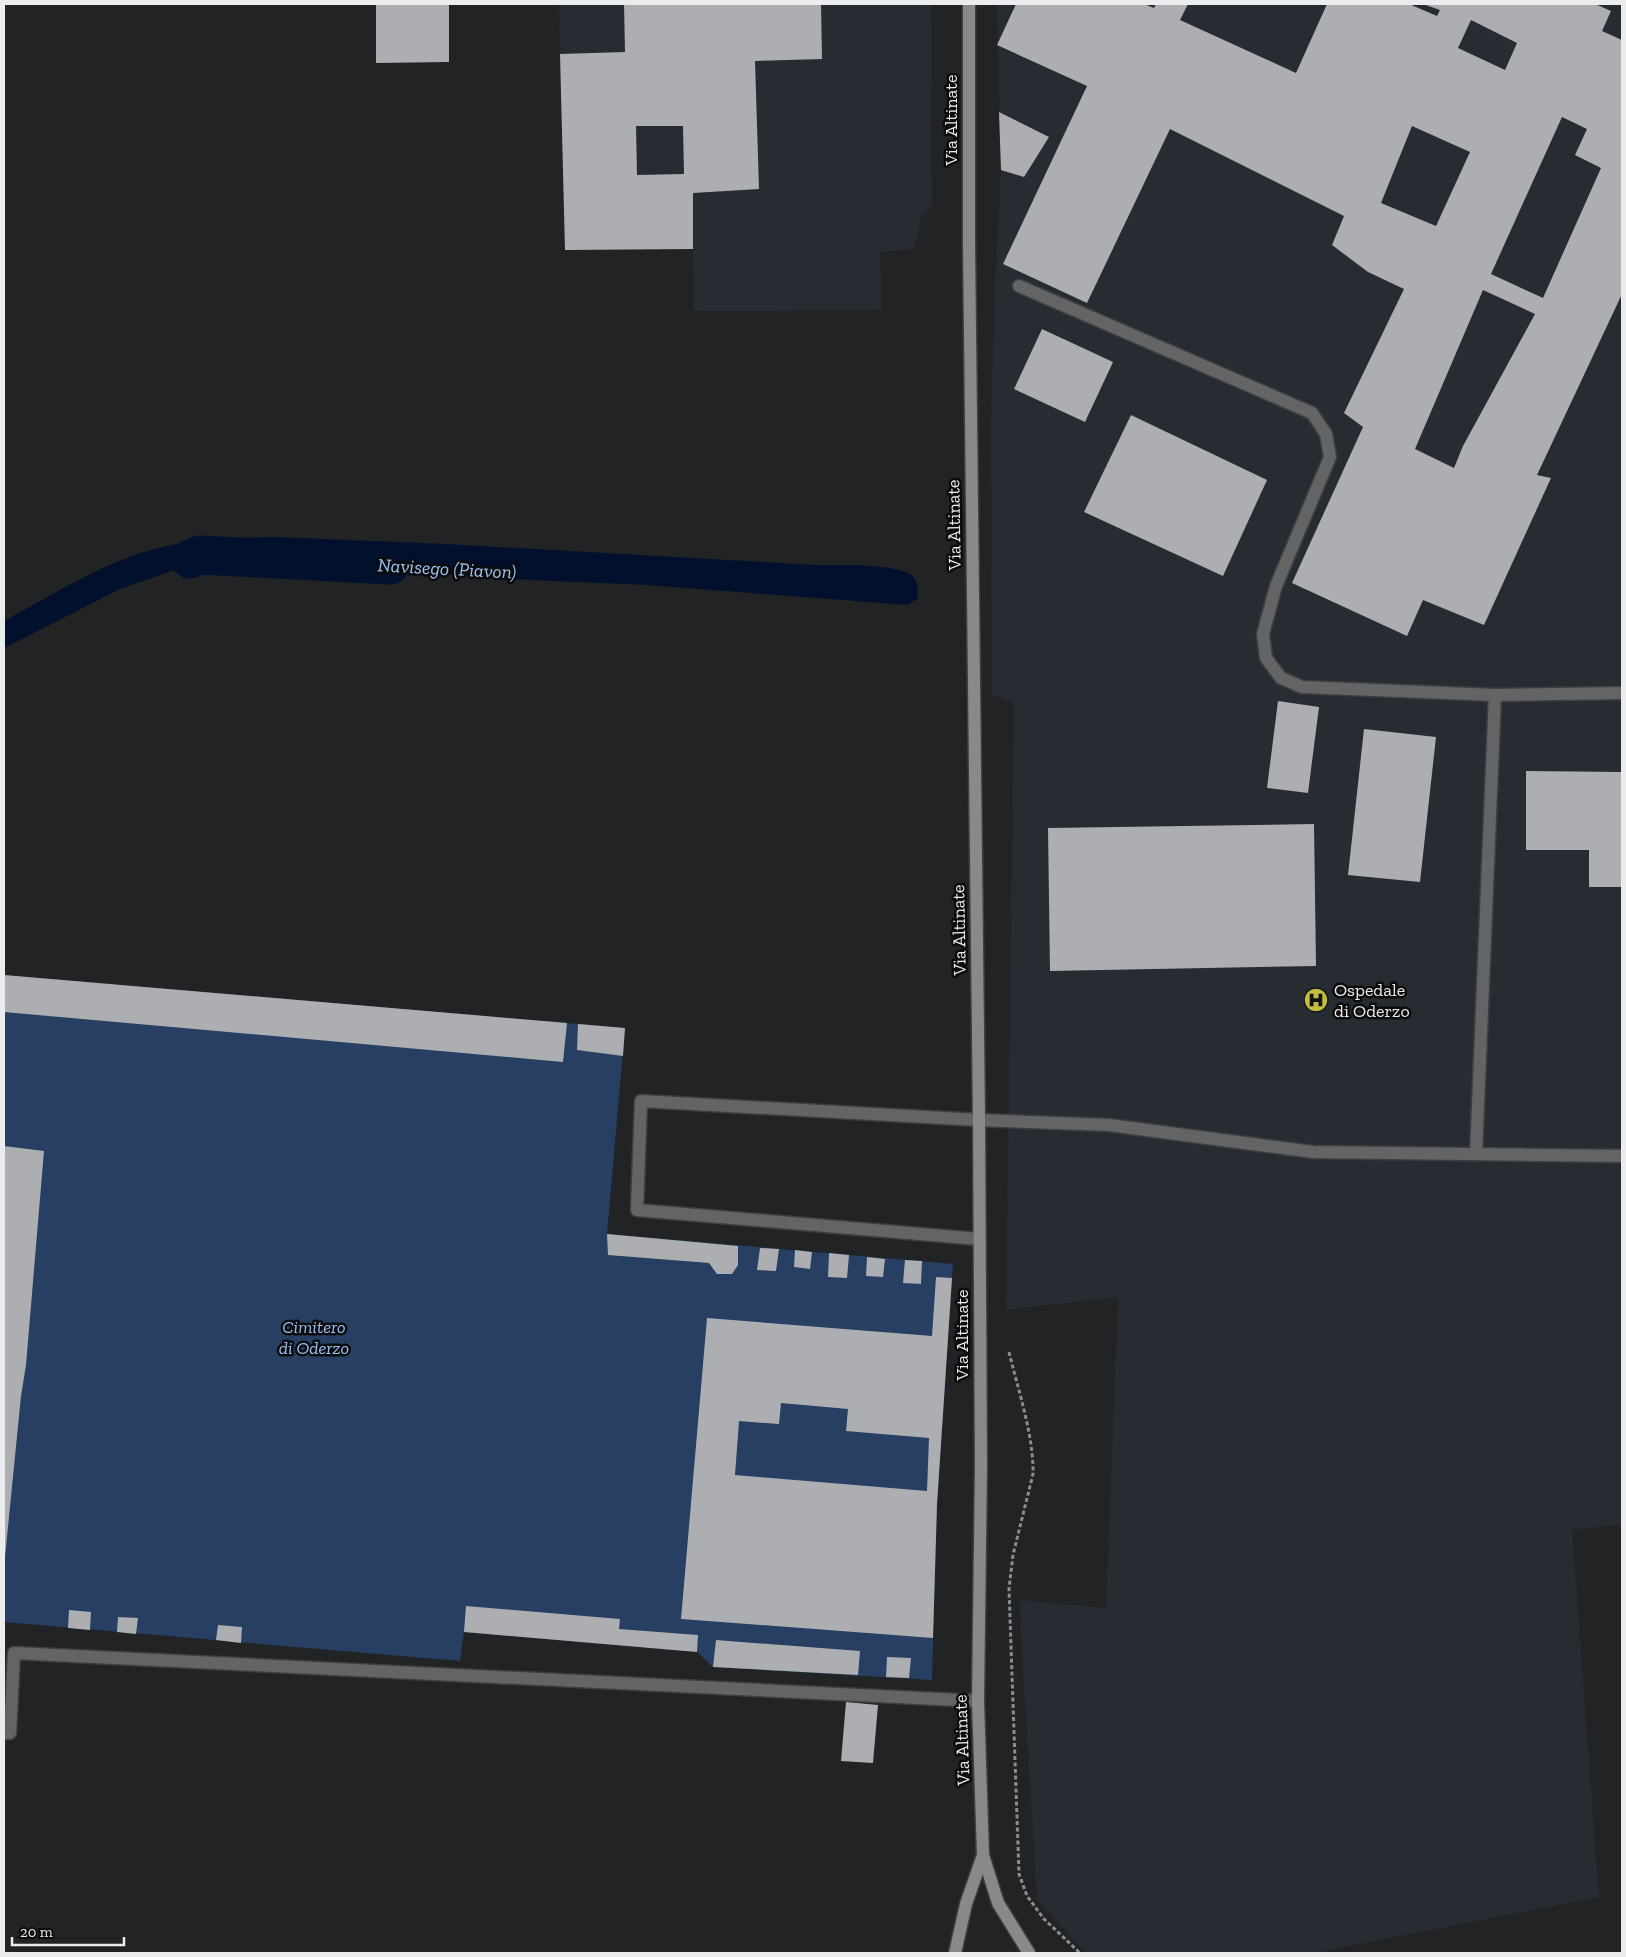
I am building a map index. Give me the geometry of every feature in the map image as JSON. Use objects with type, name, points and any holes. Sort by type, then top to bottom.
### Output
[{"type":"street","name":"Via Altinate","points":[[969,4],[968,244],[979,1120],[981,1465],[978,1701],[983,1855],[998,1903],[1029,1953]]},
{"type":"street","name":"Via Altinate","points":[[955,1953],[966,1904],[983,1855]]},
{"type":"lane","points":[[1019,286],[1312,413],[1326,434],[1330,457],[1276,586],[1263,634],[1266,658],[1281,678],[1302,688],[1495,696],[1622,693]]},
{"type":"lane","points":[[1476,1154],[1495,696]]},
{"type":"lane","points":[[979,1239],[637,1210],[640,1101],[979,1120],[1109,1125],[1313,1152],[1622,1156]]},
{"type":"lane","points":[[4,1732],[10,1733],[14,1653],[978,1701]]},
{"type":"path","points":[[1006,1344],[1031,1446],[1033,1462],[1033,1474],[1013,1555],[1009,1589],[1019,1874],[1027,1896],[1044,1918],[1080,1953]]},
{"type":"shaded area","points":[[559,4],[931,4],[932,202],[930,209],[922,214],[914,249],[880,252],[882,310],[694,311],[693,249],[565,250]]},
{"type":"shaded area","name":"Ospedale di Oderzo","points":[[997,4],[1622,4],[1622,1525],[1572,1529],[1599,1897],[1314,1953],[1086,1953],[1037,1900],[1019,1600],[1106,1608],[1118,1297],[1006,1310],[1014,703],[992,694],[991,426],[1001,170]]},
{"type":"green space","name":"Cimitero di Oderzo","points":[[4,975],[625,1028],[607,1234],[953,1264],[937,1504],[932,1680],[713,1667],[697,1652],[464,1632],[460,1661],[4,1622]]},
{"type":"water","points":[[273,537],[881,567],[905,572],[912,576],[917,583],[918,598],[908,605],[648,585],[488,578],[266,555],[213,560],[175,570],[120,589],[4,648],[4,621],[81,579],[122,560],[163,547],[190,542]]},
{"type":"building","points":[[376,4],[449,4],[449,62],[376,63]]},
{"type":"building","points":[[624,4],[821,4],[822,59],[755,61],[759,189],[693,193],[693,249],[565,250],[560,54],[625,52]],"holes":[[[636,126],[683,126],[684,174],[637,175]]]},
{"type":"building","points":[[1016,4],[1144,4],[1154,8],[1156,4],[1188,4],[1180,20],[1296,73],[1327,4],[1409,4],[1437,16],[1440,10],[1423,4],[1595,4],[1611,11],[1602,31],[1622,40],[1622,294],[1537,475],[1551,478],[1484,625],[1423,600],[1407,636],[1292,583],[1363,427],[1344,413],[1404,289],[1368,272],[1332,245],[1344,216],[1170,129],[1087,303],[1003,264],[1087,86],[997,45]],"holes":[[[1471,20],[1517,43],[1505,70],[1458,48]],[[1562,117],[1587,129],[1575,155],[1601,168],[1543,298],[1491,274]],[[1412,126],[1470,152],[1436,226],[1381,203]],[[1483,290],[1535,314],[1463,446],[1454,468],[1415,449]]]},
{"type":"building","points":[[999,112],[1049,137],[1024,177],[1001,170]]},
{"type":"building","points":[[1042,329],[1113,362],[1085,422],[1014,389]]},
{"type":"building","points":[[1131,415],[1267,480],[1223,576],[1084,512]]},
{"type":"building","points":[[1278,701],[1319,707],[1308,793],[1267,788]]},
{"type":"building","points":[[1364,729],[1436,737],[1420,882],[1348,875]]},
{"type":"building","points":[[1526,771],[1622,772],[1622,887],[1589,887],[1589,850],[1526,850]]},
{"type":"building","points":[[1314,824],[1316,966],[1050,971],[1048,828]]},
{"type":"building","points":[[4,975],[567,1023],[563,1062],[4,1012]]},
{"type":"building","points":[[578,1024],[625,1028],[623,1056],[577,1050]]},
{"type":"building","points":[[4,1146],[44,1151],[26,1365],[21,1396],[5,1557]]},
{"type":"building","points":[[607,1234],[738,1246],[738,1265],[732,1274],[717,1274],[709,1263],[608,1255]]},
{"type":"building","points":[[760,1248],[779,1249],[776,1271],[757,1270]]},
{"type":"building","points":[[795,1250],[812,1252],[810,1269],[794,1267]]},
{"type":"building","points":[[829,1253],[849,1255],[847,1278],[828,1277]]},
{"type":"building","points":[[867,1257],[885,1259],[883,1277],[866,1276]]},
{"type":"building","points":[[905,1260],[922,1261],[921,1284],[903,1283]]},
{"type":"building","points":[[936,1277],[952,1278],[937,1504],[933,1638],[681,1619],[707,1318],[932,1336]],"holes":[[[781,1403],[848,1409],[846,1431],[929,1438],[927,1491],[735,1475],[739,1421],[779,1424]]]},
{"type":"building","points":[[466,1606],[620,1619],[619,1629],[698,1635],[697,1652],[464,1632]]},
{"type":"building","points":[[69,1610],[91,1612],[90,1630],[68,1628]]},
{"type":"building","points":[[118,1617],[138,1618],[136,1634],[117,1632]]},
{"type":"building","points":[[218,1625],[242,1627],[241,1643],[216,1640]]},
{"type":"building","points":[[716,1640],[860,1651],[858,1675],[713,1667]]},
{"type":"building","points":[[887,1657],[911,1658],[909,1678],[886,1677]]},
{"type":"building","points":[[846,1702],[878,1705],[873,1763],[841,1761]]},
{"type":"waterway","name":"Navisego (Piavon)","points":[[190,559],[200,555],[390,565]]},
{"type":"place","name":"Ospedale di Oderzo","points":[[1316,1000]]}]
